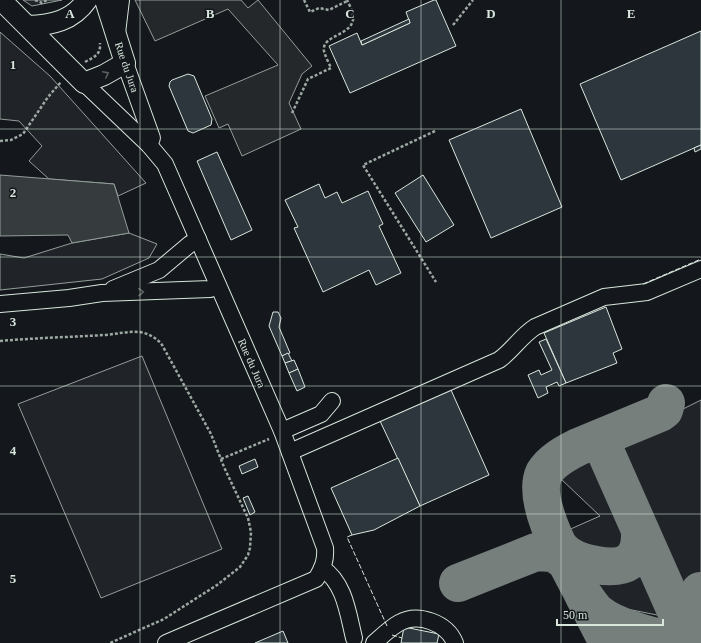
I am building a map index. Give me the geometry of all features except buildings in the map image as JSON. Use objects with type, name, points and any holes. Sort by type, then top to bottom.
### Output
[{"type":"main road","points":[[2,0],[79,77],[104,75],[125,63]]},
{"type":"main road","points":[[28,26],[67,19],[87,0]]},
{"type":"main road","name":"Rue du Jura","points":[[105,0],[108,38],[125,63]]},
{"type":"street","points":[[108,38],[121,0]]},
{"type":"street","name":"Rue du Jura","points":[[125,63],[152,138],[150,145],[165,164],[290,452],[325,548],[326,559],[322,568]]},
{"type":"street","points":[[79,77],[150,145]]},
{"type":"street","points":[[102,293],[159,270],[190,244],[198,240]]},
{"type":"street","points":[[290,452],[499,360],[509,352],[526,332],[535,327],[604,297],[648,292],[701,269]]},
{"type":"street","points":[[0,304],[69,298],[102,293],[210,289],[218,286]]},
{"type":"street","points":[[282,432],[322,414],[332,401]]},
{"type":"street","points":[[166,643],[316,579],[322,568],[329,573],[338,586],[344,599],[350,641],[368,640],[371,643]]},
{"type":"street","points":[[374,643],[400,622],[414,619],[429,620],[444,629],[455,643]]},
{"type":"path","points":[[35,0],[42,3],[48,0]]},
{"type":"path","points":[[292,113],[308,78],[331,68],[324,50],[324,45],[330,39],[345,32],[351,25],[353,15],[347,0],[329,10],[319,8],[310,12],[304,0]]},
{"type":"path","points":[[452,25],[473,0]]},
{"type":"path","points":[[0,141],[11,140],[23,134],[48,97],[64,78],[79,77],[81,64],[97,56],[100,48],[108,38]]},
{"type":"path","points":[[435,131],[363,165],[436,282]]},
{"type":"path","points":[[0,341],[106,335],[131,332],[145,333],[156,338],[161,343],[201,416],[248,518],[251,540],[250,548],[244,562],[240,567],[227,578],[164,619],[110,643]]},
{"type":"path","points":[[221,459],[282,432]]},
{"type":"shaded area","points":[[23,0],[62,0],[32,6]]},
{"type":"shaded area","points":[[135,0],[241,0],[248,8],[258,0],[312,66],[302,74],[289,103],[301,129],[242,156],[228,124],[219,128],[205,96],[278,65],[228,9],[155,41]]},
{"type":"shaded area","points":[[0,32],[50,76],[146,183],[118,196],[114,184],[49,179],[29,161],[42,146],[19,121],[0,119]]},
{"type":"shaded area","points":[[0,175],[114,184],[129,233],[72,243],[68,235],[0,236]]},
{"type":"shaded area","points":[[129,233],[157,244],[149,258],[102,279],[0,290],[0,254],[24,258],[72,243]]},
{"type":"shaded area","points":[[142,356],[222,549],[101,598],[18,404]]},
{"type":"shaded area","points":[[701,400],[701,591],[684,588],[677,619],[622,608],[604,601],[566,531],[600,516],[560,478],[561,473],[565,468]]},
{"type":"taxiway","points":[[584,596],[562,553],[547,518],[542,501],[541,486],[544,473],[555,461],[569,452],[660,413],[664,410],[666,403]]},
{"type":"taxiway","points":[[606,453],[683,627],[691,639],[697,643]]},
{"type":"taxiway","points":[[560,548],[576,560],[585,563],[606,566],[623,565],[629,562],[638,550],[640,531]]},
{"type":"taxiway","points":[[458,583],[536,552],[552,553],[564,560],[570,567]]},
{"type":"taxiway","points":[[700,591],[696,621],[701,638]]},
{"type":"taxiway","points":[[608,643],[584,596],[598,613],[615,623],[626,628],[680,643]]},
{"type":"fence","points":[[643,284],[701,259]]},
{"type":"fence","points":[[352,535],[347,537],[387,626]]},
{"type":"fence","points":[[392,635],[402,638]]}]
